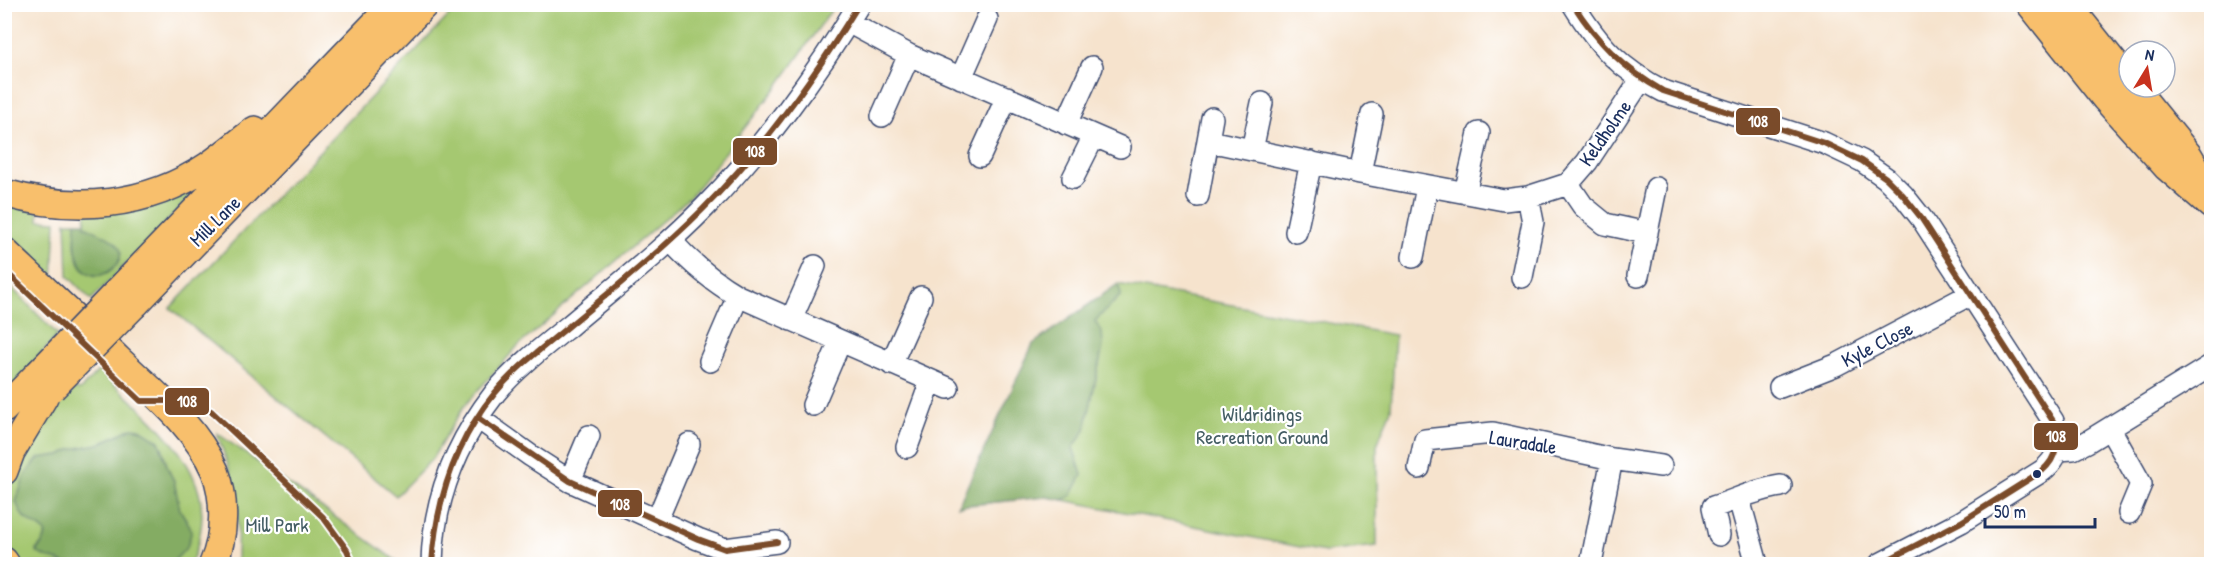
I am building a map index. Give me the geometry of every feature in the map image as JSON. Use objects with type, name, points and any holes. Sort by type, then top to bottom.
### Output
[{"type":"highway","points":[[2032,4],[2106,97],[2160,158],[2211,204]]},
{"type":"highway","points":[[2065,4],[2117,69]]},
{"type":"highway","points":[[2141,99],[2187,156],[2211,198]]},
{"type":"main road","name":"Mill Lane","points":[[4,438],[45,386],[315,86],[394,4]]},
{"type":"main road","name":"Mill Lane","points":[[125,298],[426,4]]},
{"type":"main road","points":[[4,194],[44,203],[80,205],[118,202],[162,190],[207,166],[315,86]]},
{"type":"main road","points":[[4,251],[163,400],[195,438],[207,457],[219,486],[223,515],[219,547],[213,564]]},
{"type":"main road","points":[[4,270],[141,401],[177,441],[191,462],[203,489],[206,512],[202,545],[195,564]]},
{"type":"main road","name":"Mill Lane","points":[[4,409],[45,386]]},
{"type":"main road","points":[[4,471],[45,386]]},
{"type":"street","points":[[1576,9],[1603,49],[1641,80],[1663,91],[1824,143],[1862,161],[1886,178],[1922,219],[2053,421],[2058,450],[2054,462],[1917,557],[1880,564]]},
{"type":"street","points":[[432,554],[437,514],[447,480],[461,445],[496,393],[527,360],[671,241],[707,205],[804,85],[853,13],[909,55],[1120,147]]},
{"type":"street","points":[[961,78],[987,19]]},
{"type":"street","points":[[882,116],[909,55]]},
{"type":"street","points":[[1066,124],[1092,67]]},
{"type":"street","name":"Keldholme","points":[[1209,141],[1427,187],[1504,200],[1528,197],[1568,184],[1587,162],[1641,80]]},
{"type":"street","points":[[980,156],[1007,98]]},
{"type":"street","points":[[1252,150],[1262,103]]},
{"type":"street","points":[[1360,173],[1372,114]]},
{"type":"street","points":[[1198,196],[1212,118]]},
{"type":"street","points":[[1465,193],[1479,133]]},
{"type":"street","points":[[1073,178],[1094,136]]},
{"type":"street","points":[[1296,232],[1311,162]]},
{"type":"street","name":"Keldholme","points":[[1568,184],[1583,206],[1605,224],[1647,232]]},
{"type":"street","points":[[1413,257],[1427,187]]},
{"type":"street","points":[[1638,276],[1656,188]]},
{"type":"street","points":[[1522,277],[1533,222],[1528,197]]},
{"type":"street","points":[[671,241],[694,266],[738,296],[940,384],[907,447]]},
{"type":"street","points":[[791,320],[814,266]]},
{"type":"street","name":"Kyle Close","points":[[1780,387],[1836,365],[1971,294]]},
{"type":"street","points":[[710,361],[738,296]]},
{"type":"street","points":[[891,364],[921,297]]},
{"type":"street","points":[[813,405],[840,342]]},
{"type":"street","points":[[2058,450],[2073,449],[2110,429],[2211,365]]},
{"type":"street","points":[[478,418],[570,481],[725,549],[777,542]]},
{"type":"street","points":[[2110,429],[2141,484],[2129,513]]},
{"type":"street","name":"Lauradale","points":[[1419,468],[1425,440],[1493,433],[1612,459],[1661,466]]},
{"type":"street","points":[[570,481],[589,436]]},
{"type":"street","points":[[657,520],[689,444]]},
{"type":"street","points":[[1591,564],[1612,459]]},
{"type":"street","points":[[1719,535],[1713,507],[1766,488],[1781,486]]},
{"type":"street","points":[[1739,499],[1757,564]]},
{"type":"green space","points":[[460,4],[835,5],[777,87],[691,196],[517,347],[464,406],[432,459],[396,496],[170,308]]},
{"type":"green space","points":[[230,156],[91,300],[68,276],[66,222],[76,222],[75,246],[81,265],[92,275],[99,276],[113,267],[120,258],[112,241],[85,226],[86,211]]},
{"type":"green space","points":[[4,203],[39,211],[39,220],[56,221],[53,281],[5,237]]},
{"type":"green space","points":[[76,222],[85,222],[85,226],[118,245],[121,256],[112,269],[97,275],[89,273],[82,267],[76,251]]},
{"type":"green space","points":[[4,280],[58,335],[4,396]]},
{"type":"green space","name":"Wildridings Recreation Ground","points":[[1118,284],[1395,335],[1391,409],[1377,445],[1377,546],[1325,552],[1063,500],[1071,496],[1082,475],[1073,448],[1085,430],[1103,346],[1094,321],[1121,295]]},
{"type":"green space","points":[[1118,284],[1121,295],[1095,321],[1102,332],[1103,345],[1085,430],[1073,448],[1082,475],[1071,496],[1063,500],[1046,497],[958,506],[1033,344]]},
{"type":"green space","points":[[99,370],[172,442],[197,485],[202,509],[200,534],[190,564],[171,564],[190,541],[186,519],[180,511],[174,481],[162,447],[148,434],[132,428],[99,444],[73,449],[60,455],[39,458],[25,476],[16,502],[23,516],[45,533],[45,537],[36,550],[65,564],[16,564],[10,552],[4,498],[9,475],[24,449],[44,423],[74,389],[80,390]]},
{"type":"green space","points":[[132,428],[140,429],[159,441],[174,481],[180,510],[190,526],[191,534],[187,547],[171,564],[65,564],[36,551],[46,537],[45,532],[23,516],[16,502],[25,475],[39,458],[60,455],[73,449],[99,444]]},
{"type":"green space","name":"Mill Park","points":[[217,433],[401,564],[237,564],[238,495]]},
{"type":"transit line","name":"108","points":[[432,564],[438,518],[450,473],[469,432],[495,393],[530,358],[670,240],[724,187],[767,138],[824,59],[859,4]]},
{"type":"transit line","name":"108","points":[[1573,4],[1612,54],[1663,91],[1824,143],[1862,161],[1886,178],[1922,219],[2053,421],[2056,448],[2052,460],[2042,471],[1961,522],[1880,564]]},
{"type":"transit line","name":"108","points":[[4,270],[141,401],[186,401],[211,411],[323,517],[347,550],[353,564]]},
{"type":"transit line","name":"108","points":[[478,418],[570,481],[698,539],[725,549],[777,542]]}]
